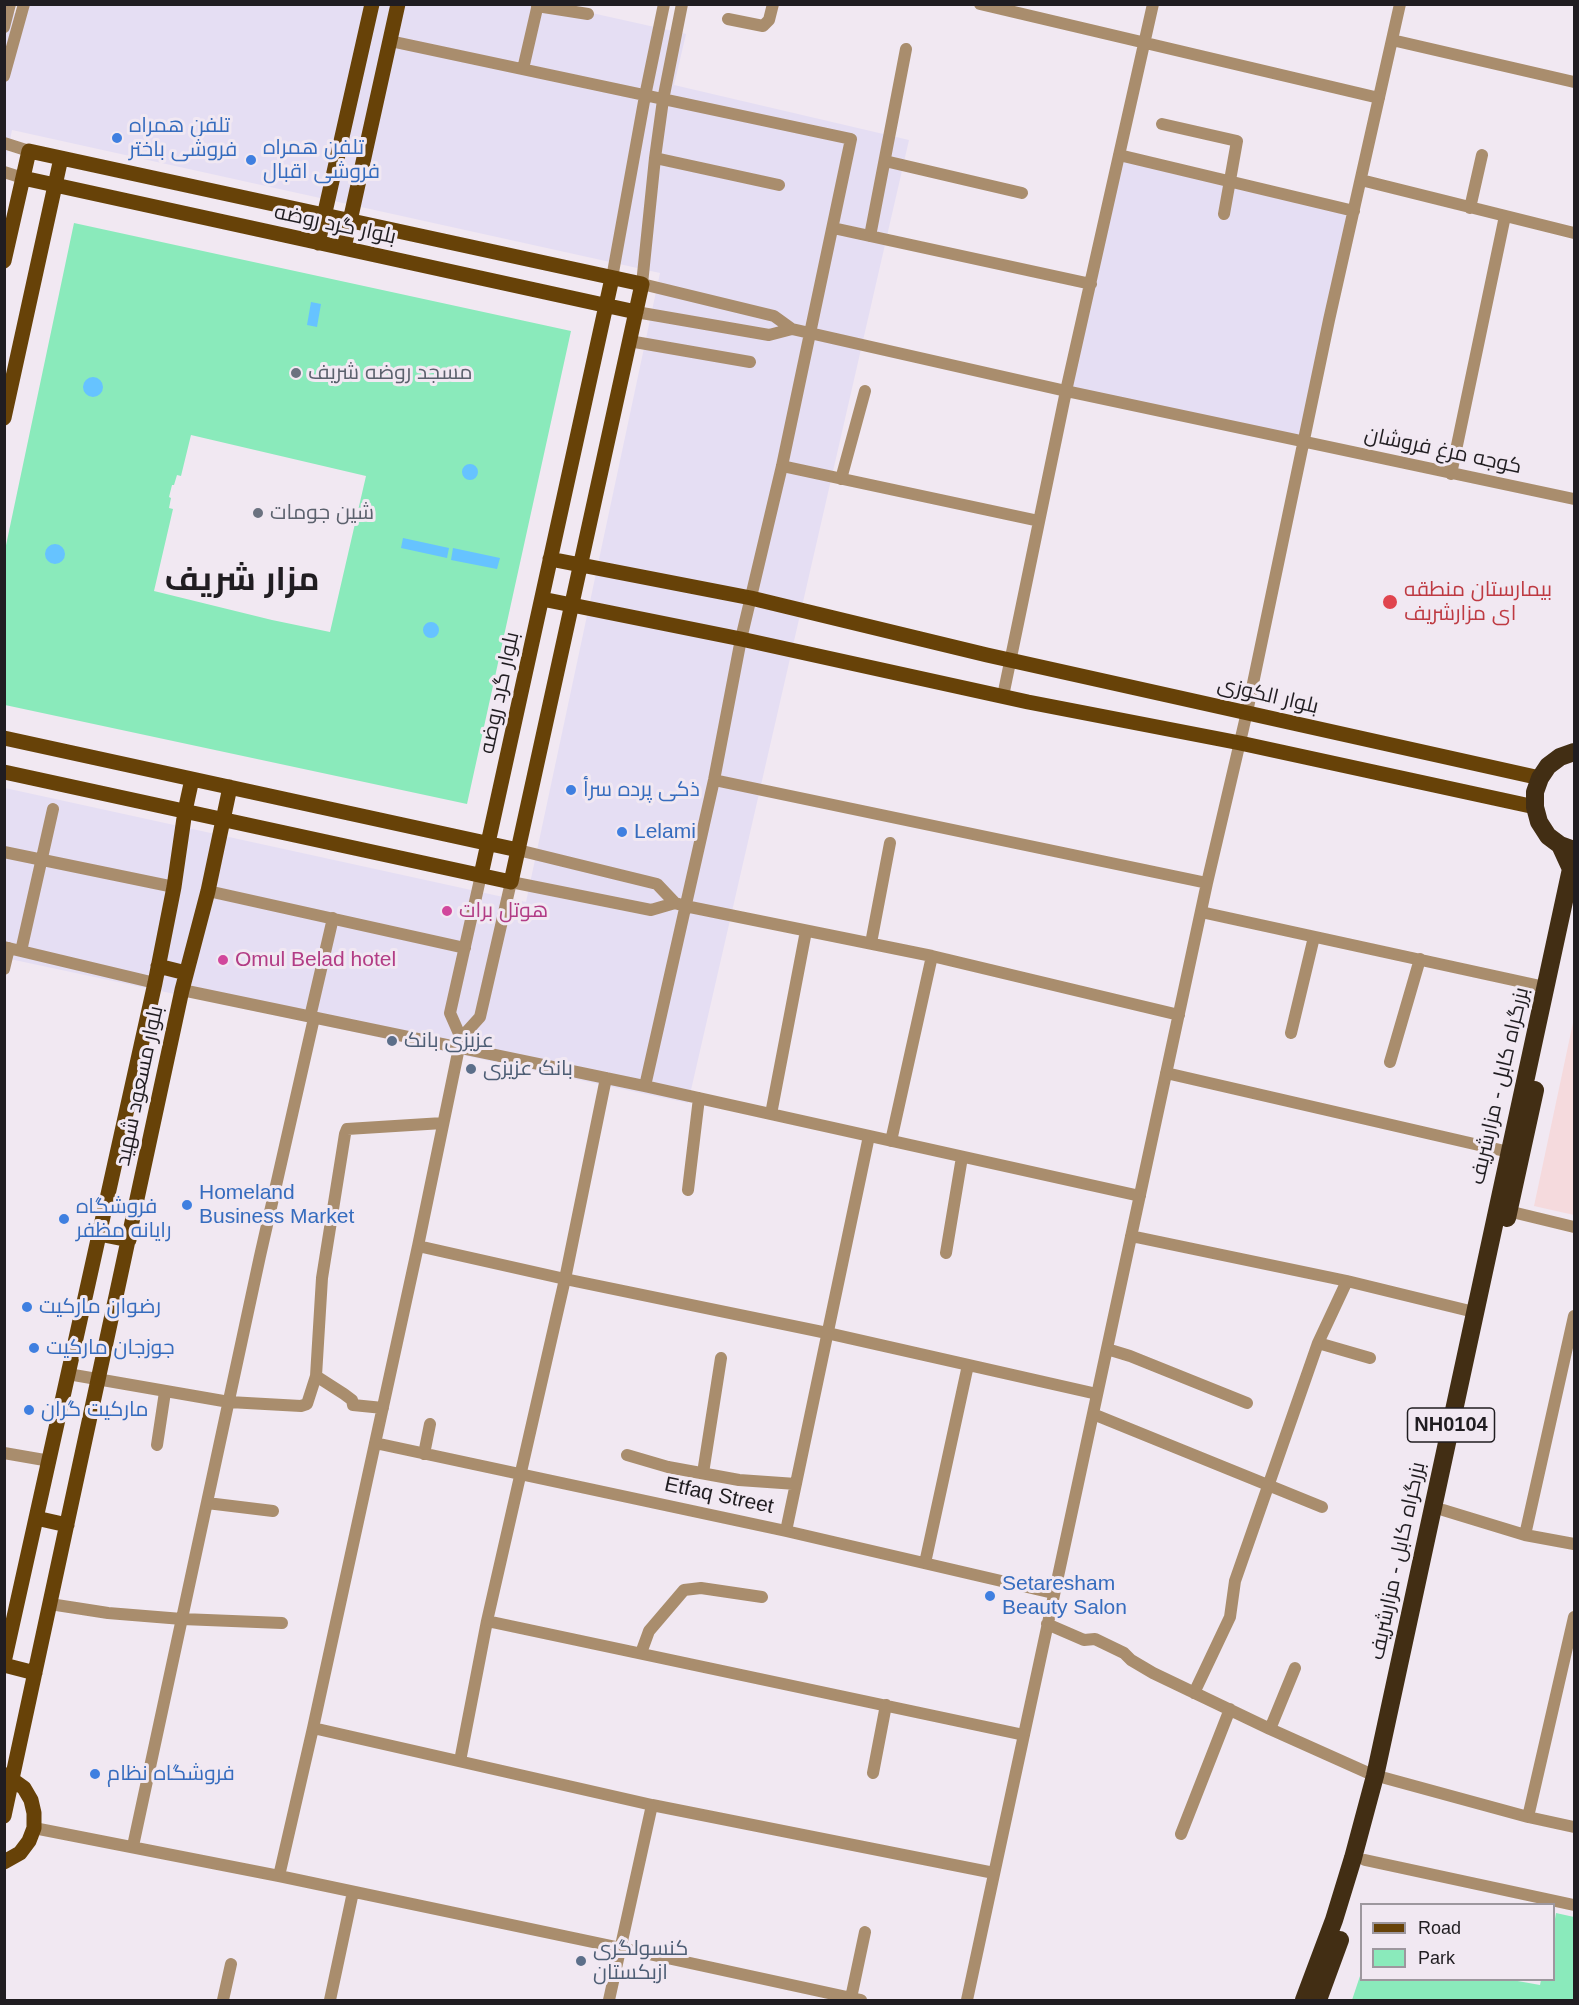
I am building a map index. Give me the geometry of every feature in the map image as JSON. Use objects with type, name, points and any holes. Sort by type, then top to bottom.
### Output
[{"type":"highway","points":[[1535,807],[1535,792],[1548,766],[1560,757],[1574,752]]},
{"type":"highway","name":"NH0104","points":[[1535,807],[1541,826],[1548,836],[1567,848]]},
{"type":"highway","name":"بزرگراه کابل - مزارشریف","points":[[1318,2001],[1346,1923],[1365,1860],[1474,1312],[1571,869],[1567,848]]},
{"type":"highway","name":"بزرگراه کابل - مزارشریف","points":[[1304,2001],[1334,1920],[1380,1777],[1443,1510],[1575,909]]},
{"type":"main road","points":[[318,243],[372,4]]},
{"type":"main road","points":[[344,248],[398,4]]},
{"type":"main road","points":[[4,261],[29,151]]},
{"type":"main road","name":"بلوار گرد روضه","points":[[29,151],[642,284]]},
{"type":"main road","points":[[4,418],[61,158]]},
{"type":"main road","name":"بلوار گرد روضه","points":[[23,178],[636,312]]},
{"type":"main road","name":"بلوار گرد روضه","points":[[481,875],[612,278]]},
{"type":"main road","points":[[4,772],[511,882],[642,284]]},
{"type":"main road","name":"بلوار الکوزی","points":[[550,559],[751,598],[987,655],[1540,778]]},
{"type":"main road","points":[[542,599],[741,639],[982,692],[1239,743],[1535,807]]},
{"type":"main road","points":[[4,738],[518,850]]},
{"type":"main road","name":"بلوار مسعود شهید","points":[[4,1664],[155,983],[192,779]]},
{"type":"main road","name":"بلوار مسعود شهید","points":[[4,1816],[9,1777],[35,1673],[182,990],[208,891],[230,787]]},
{"type":"main road","points":[[158,966],[186,973]]},
{"type":"main road","points":[[99,1234],[129,1240]]},
{"type":"main road","points":[[36,1518],[67,1525]]},
{"type":"main road","points":[[4,1664],[35,1673]]},
{"type":"main road","points":[[4,1862],[20,1853],[29,1841],[34,1828],[31,1800],[24,1788],[9,1777]]},
{"type":"street","points":[[4,27],[10,4]]},
{"type":"street","points":[[4,76],[24,4]]},
{"type":"street","points":[[612,278],[664,4]]},
{"type":"street","points":[[682,4],[663,100],[642,284],[774,316],[792,329]]},
{"type":"street","points":[[728,19],[763,26],[769,20],[773,4]]},
{"type":"street","points":[[980,4],[1013,8],[1144,43],[1379,98]]},
{"type":"street","points":[[1003,696],[1066,391],[1153,4]]},
{"type":"street","points":[[967,2001],[1200,912],[1247,712],[1400,4]]},
{"type":"street","points":[[523,69],[537,5],[588,14]]},
{"type":"street","points":[[1392,40],[1575,82]]},
{"type":"street","points":[[390,41],[852,139],[782,466],[741,639],[714,780],[680,904],[645,1086]]},
{"type":"street","points":[[870,236],[906,49]]},
{"type":"street","points":[[1162,124],[1237,141],[1224,214]]},
{"type":"street","points":[[5,143],[29,151]]},
{"type":"street","points":[[1119,155],[1354,211]]},
{"type":"street","points":[[1470,208],[1482,155]]},
{"type":"street","points":[[655,158],[779,185]]},
{"type":"street","points":[[885,161],[1022,193]]},
{"type":"street","points":[[4,172],[23,178]]},
{"type":"street","points":[[1361,180],[1575,233]]},
{"type":"street","points":[[1451,474],[1505,216]]},
{"type":"street","points":[[832,228],[1090,284]]},
{"type":"street","points":[[636,312],[770,335],[792,329]]},
{"type":"street","name":"كوجه مرغ فروشان","points":[[792,329],[1066,391],[1575,499]]},
{"type":"street","points":[[629,341],[750,362]]},
{"type":"street","points":[[841,479],[865,391]]},
{"type":"street","points":[[782,466],[1039,521]]},
{"type":"street","points":[[714,780],[1207,883]]},
{"type":"street","points":[[4,969],[42,860],[52,809]]},
{"type":"street","points":[[871,944],[890,843]]},
{"type":"street","points":[[518,850],[657,884],[680,904]]},
{"type":"street","points":[[4,852],[174,887]]},
{"type":"street","points":[[460,1043],[450,1013],[481,875]]},
{"type":"street","points":[[279,1876],[383,1408],[460,1043],[480,1017],[511,882],[651,910],[680,904],[932,956],[1179,1014]]},
{"type":"street","points":[[208,891],[465,948]]},
{"type":"street","points":[[1200,912],[1545,987]]},
{"type":"street","points":[[133,1846],[333,918]]},
{"type":"street","points":[[771,1114],[806,931]]},
{"type":"street","points":[[1291,1033],[1314,937]]},
{"type":"street","points":[[12,949],[155,983]]},
{"type":"street","points":[[891,1141],[932,956]]},
{"type":"street","points":[[1390,1062],[1420,959]]},
{"type":"street","points":[[182,990],[312,1017],[460,1043],[606,1078],[1140,1196]]},
{"type":"street","points":[[1166,1073],[1509,1152]]},
{"type":"street","points":[[460,1761],[488,1621],[565,1279],[606,1078]]},
{"type":"street","points":[[688,1190],[699,1098]]},
{"type":"street","points":[[68,1374],[229,1402],[301,1406],[306,1404],[316,1376],[322,1278],[347,1129],[443,1123]]},
{"type":"street","points":[[786,1531],[869,1136]]},
{"type":"street","points":[[946,1253],[962,1157]]},
{"type":"street","points":[[1508,1211],[1575,1227]]},
{"type":"street","points":[[1131,1236],[1347,1281],[1474,1312]]},
{"type":"street","points":[[418,1246],[827,1333],[1097,1394]]},
{"type":"street","points":[[1194,1693],[1230,1617],[1235,1581],[1318,1343],[1347,1281]]},
{"type":"street","points":[[1525,1535],[1575,1316]]},
{"type":"street","points":[[1318,1343],[1370,1358]]},
{"type":"street","points":[[1107,1349],[1247,1403]]},
{"type":"street","points":[[703,1473],[721,1358]]},
{"type":"street","points":[[925,1563],[968,1365]]},
{"type":"street","points":[[316,1376],[344,1394],[353,1405],[383,1408]]},
{"type":"street","points":[[157,1445],[165,1392]]},
{"type":"street","points":[[1092,1414],[1322,1507]]},
{"type":"street","points":[[424,1454],[430,1424]]},
{"type":"street","name":"Etfaq Street","points":[[375,1443],[786,1531],[1053,1593]]},
{"type":"street","points":[[4,1453],[50,1461]]},
{"type":"street","points":[[627,1455],[668,1467],[739,1479],[796,1484]]},
{"type":"street","points":[[207,1503],[273,1512]]},
{"type":"street","points":[[1443,1510],[1525,1535],[1575,1544]]},
{"type":"street","points":[[641,1653],[649,1631],[684,1590],[701,1588],[762,1597]]},
{"type":"street","points":[[50,1604],[108,1613],[282,1623]]},
{"type":"street","points":[[1528,1816],[1575,1617]]},
{"type":"street","points":[[488,1621],[1024,1735]]},
{"type":"street","points":[[1047,1624],[1084,1640],[1093,1639],[1105,1644],[1124,1653],[1153,1673],[1194,1693],[1380,1777],[1575,1827]]},
{"type":"street","points":[[1270,1729],[1295,1668]]},
{"type":"street","points":[[873,1773],[886,1706]]},
{"type":"street","points":[[1181,1834],[1230,1709]]},
{"type":"street","points":[[313,1728],[652,1805],[994,1873]]},
{"type":"street","points":[[609,2001],[652,1805]]},
{"type":"street","points":[[34,1828],[279,1876],[856,1999],[865,1932]]},
{"type":"street","points":[[1365,1860],[1575,1905]]},
{"type":"street","points":[[330,2001],[353,1892]]},
{"type":"street","points":[[223,2001],[231,1964]]},
{"type":"shaded area","points":[[27,4],[556,5],[686,34],[674,85],[909,140],[688,1103],[5,958],[5,788],[526,902],[660,273],[12,130],[5,164],[5,10],[24,16]]},
{"type":"shaded area","points":[[1119,155],[1354,211],[1304,441],[1066,391]]},
{"type":"shaded area","points":[[1574,1018],[1574,1215],[1534,1206]]},
{"type":"green space","points":[[74,223],[571,331],[467,804],[5,705],[5,550]],"holes":[[[191,435],[366,476],[330,632],[154,591],[173,509],[169,508],[171,498],[169,497],[177,475],[181,476]]]},
{"type":"green space","points":[[1556,1913],[1574,1917],[1574,2000],[1352,2000],[1360,1976],[1360,1981],[1518,1981],[1540,1985],[1541,1981],[1555,1981]]},
{"type":"water","points":[[311,302],[321,304],[317,327],[307,325]]},
{"type":"water","points":[[93,377],[100,380],[103,387],[100,394],[93,397],[86,394],[83,387],[86,380]]},
{"type":"water","points":[[467,464],[473,464],[478,472],[476,478],[467,480],[462,475],[462,469]]},
{"type":"water","points":[[403,538],[449,548],[447,558],[401,548]]},
{"type":"water","points":[[51,544],[59,544],[65,550],[65,558],[59,564],[51,564],[45,558],[45,550]]},
{"type":"water","points":[[453,548],[500,558],[497,569],[451,560]]},
{"type":"water","points":[[428,622],[434,622],[439,630],[437,636],[428,638],[423,633],[423,627]]},
{"type":"place","name":"تلفن همراه فروشی باختر","points":[[117,138]]},
{"type":"place","name":"تلفن همراه فروشی اقبال","points":[[251,160]]},
{"type":"place","name":"مسجد روضه شریف","points":[[296,373]]},
{"type":"place","name":"شین جومات","points":[[258,513]]},
{"type":"place","name":"بیمارستان منطقه ای مزارشریف","points":[[1390,602]]},
{"type":"place","name":"ذکی پرده سرأ","points":[[571,790]]},
{"type":"place","name":"Lelami","points":[[622,832]]},
{"type":"place","name":"هوتل برات","points":[[447,911]]},
{"type":"place","name":"Omul Belad hotel","points":[[223,960]]},
{"type":"place","name":"عزیزی بانک","points":[[392,1041]]},
{"type":"place","name":"بانک عزیزی","points":[[471,1069]]},
{"type":"place","name":"Homeland Business Market","points":[[187,1205]]},
{"type":"place","name":"فروشگاه رایانه مظفر","points":[[64,1219]]},
{"type":"place","name":"رضوان مارکیت","points":[[27,1307]]},
{"type":"place","name":"جوزجان مارکیت","points":[[34,1348]]},
{"type":"place","name":"مارکیت گران","points":[[29,1410]]},
{"type":"place","name":"Setaresham Beauty Salon","points":[[990,1596]]},
{"type":"place","name":"فروشگاه نظام","points":[[95,1774]]},
{"type":"place","name":"کنسولگری ازبکستان","points":[[581,1961]]},
{"type":"district","name":"مزار شريف","points":[[242,581]]}]
